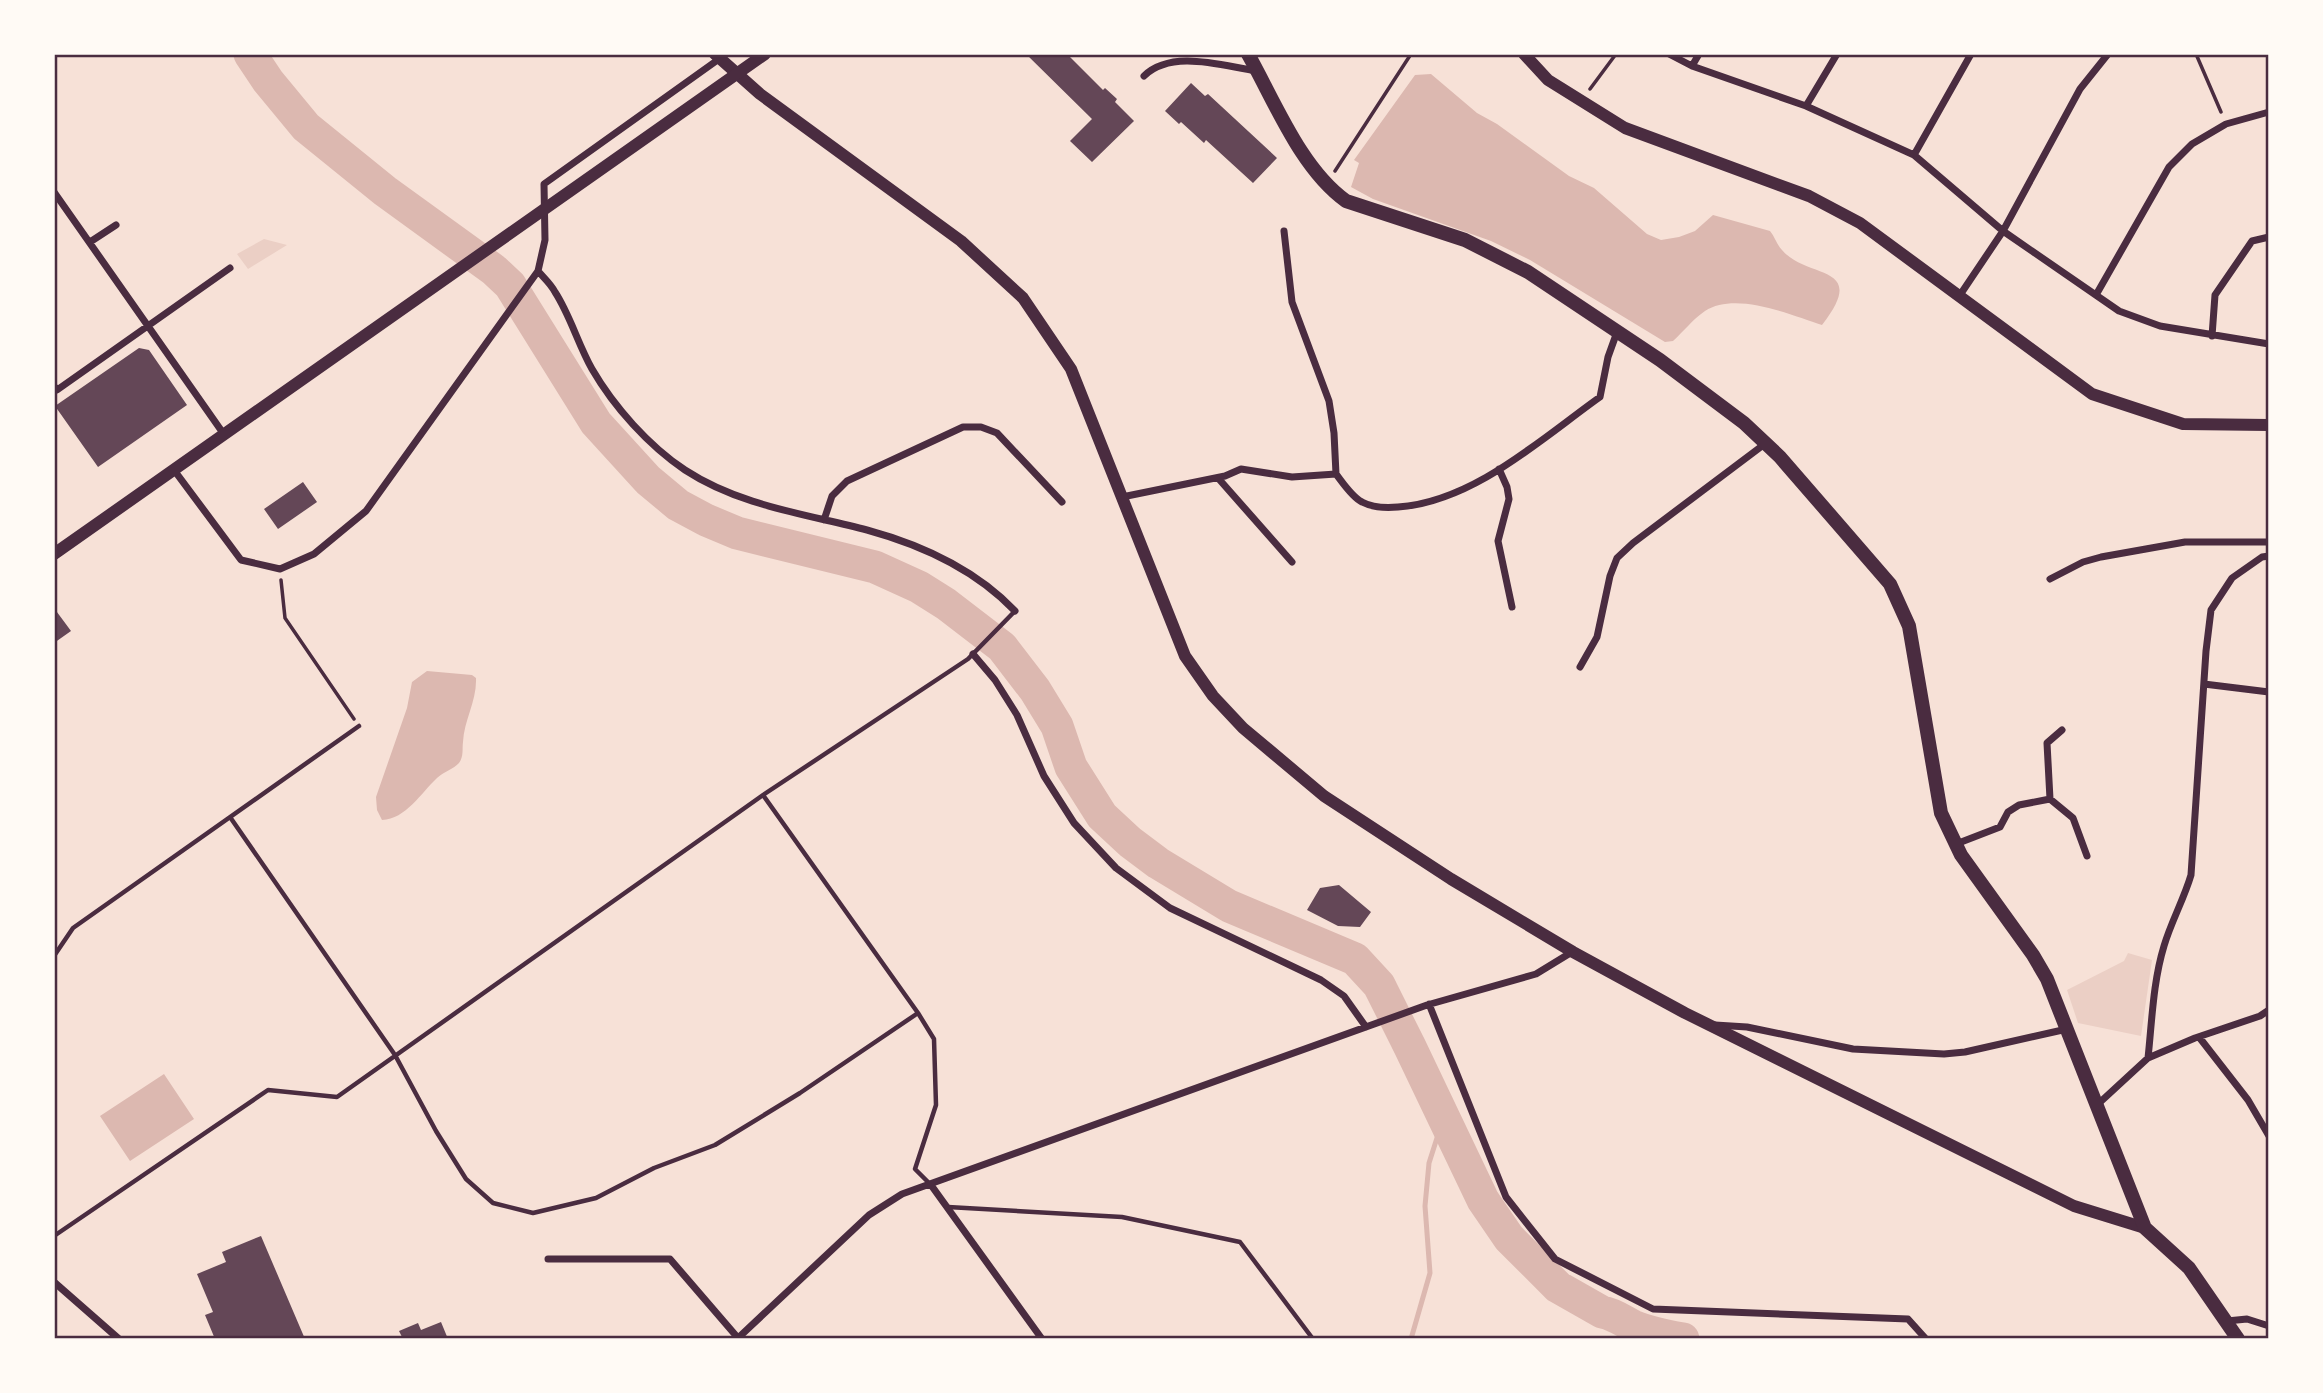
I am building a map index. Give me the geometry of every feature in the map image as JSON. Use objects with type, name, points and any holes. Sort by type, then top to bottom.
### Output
[{"type":"main road","points":[[1248,54],[1315,172],[1346,201],[1465,240],[1528,272],[1617,331],[1713,399],[1766,443],[1890,584],[1909,626],[1941,813],[1955,844],[2048,979],[2145,1228],[2189,1268],[2237,1338]]},
{"type":"street","points":[[55,552],[765,54]]},
{"type":"street","points":[[1524,54],[1548,80],[1625,128],[1810,196],[1860,223],[2092,394],[2183,424],[2269,425]]},
{"type":"street","points":[[1669,54],[1692,66],[1806,106],[1914,155],[2003,230],[2119,311],[2160,326],[2269,344]]},
{"type":"street","points":[[1692,66],[1699,54]]},
{"type":"street","points":[[1806,106],[1837,54]]},
{"type":"street","points":[[1914,155],[1971,54]]},
{"type":"street","points":[[1960,295],[2003,230],[2080,89],[2108,54]]},
{"type":"street","points":[[174,470],[241,560],[280,569],[314,554],[366,511],[538,271],[545,240],[544,184],[717,56],[760,94],[961,241],[1023,298],[1071,369],[1185,656],[1213,696],[1243,728],[1324,796],[1451,879],[1573,952],[1711,1025],[2074,1206],[2145,1228]]},
{"type":"street","points":[[1144,76],[1166,58],[1258,71]]},
{"type":"street","points":[[2096,295],[2169,167],[2192,144],[2226,124],[2269,112]]},
{"type":"street","points":[[54,192],[223,433]]},
{"type":"street","points":[[90,242],[116,225]]},
{"type":"street","points":[[1283,231],[1292,302],[1329,401],[1336,474],[1360,502],[1381,508],[1413,506],[1444,498],[1499,469],[1600,397],[1608,357],[1617,331]]},
{"type":"street","points":[[2212,336],[2215,295],[2252,241],[2269,237]]},
{"type":"street","points":[[55,389],[230,268]]},
{"type":"street","points":[[538,271],[555,291],[593,369],[621,409],[651,443],[684,470],[716,487],[775,508],[869,531],[925,551],[965,570],[994,589],[1015,611]]},
{"type":"street","points":[[824,520],[832,496],[847,481],[963,427],[981,427],[996,433],[1062,502]]},
{"type":"street","points":[[1580,667],[1597,637],[1610,576],[1617,558],[1633,542],[1766,443]]},
{"type":"street","points":[[1122,497],[1218,478],[1241,469],[1292,477],[1336,474]]},
{"type":"street","points":[[1499,469],[1509,499],[1498,541],[1513,607]]},
{"type":"street","points":[[1218,478],[1292,562]]},
{"type":"street","points":[[2050,579],[2082,562],[2185,542],[2269,542]]},
{"type":"street","points":[[2148,1058],[2154,1000],[2164,945],[2191,875],[2211,610],[2232,578],[2262,557],[2269,556]]},
{"type":"street","points":[[973,654],[995,680],[1017,715],[1044,776],[1074,823],[1116,867],[1170,908],[1321,980],[1344,996],[1366,1027]]},
{"type":"street","points":[[2204,684],[2269,692]]},
{"type":"street","points":[[2062,730],[2047,743],[2050,799],[2073,818],[2087,856]]},
{"type":"street","points":[[1955,844],[2000,827],[2008,812],[2019,805],[2050,799]]},
{"type":"street","points":[[548,1259],[670,1259],[737,1338],[869,1215],[902,1194],[1428,1004],[1536,974],[1573,952]]},
{"type":"street","points":[[1428,1004],[1506,1197],[1555,1259],[1653,1309],[1908,1319],[1926,1339]]},
{"type":"street","points":[[2096,1105],[2148,1058],[2260,1016],[2269,1010]]},
{"type":"street","points":[[1711,1025],[1747,1027],[1853,1049],[1944,1054],[1965,1052],[2067,1029]]},
{"type":"street","points":[[2199,1037],[2248,1100],[2269,1136]]},
{"type":"street","points":[[931,1185],[1042,1339]]},
{"type":"street","points":[[54,1282],[119,1339]]},
{"type":"street","points":[[2226,1321],[2247,1319],[2269,1326]]},
{"type":"lane","points":[[54,1236],[268,1090],[337,1097],[763,795],[973,654],[1015,611]]},
{"type":"lane","points":[[54,956],[74,928],[359,726]]},
{"type":"lane","points":[[763,795],[918,1013],[934,1040],[936,1105],[915,1169],[931,1185]]},
{"type":"lane","points":[[230,817],[395,1055],[436,1131],[467,1180],[493,1203],[533,1213],[596,1198],[654,1168],[715,1145],[800,1093],[918,1013]]},
{"type":"lane","points":[[947,1208],[1122,1217],[1240,1242],[1313,1339]]},
{"type":"path","points":[[1340,163],[1410,54]]},
{"type":"path","points":[[1581,100],[1616,54]]},
{"type":"path","points":[[2196,54],[2226,124]]},
{"type":"path","points":[[280,569],[285,618],[359,726]]},
{"type":"shaded area","points":[[1431,74],[1477,113],[1497,124],[1569,176],[1594,188],[1647,234],[1661,240],[1679,237],[1695,231],[1713,215],[1770,231],[1780,248],[1793,259],[1837,282],[1840,291],[1835,305],[1822,325],[1764,307],[1732,303],[1718,305],[1700,314],[1673,341],[1665,342],[1530,260],[1491,241],[1373,199],[1351,187],[1359,163],[1354,160],[1415,75]]},
{"type":"shaded area","points":[[264,239],[287,245],[248,269],[237,254]]},
{"type":"shaded area","points":[[427,671],[472,675],[476,678],[475,695],[464,734],[462,758],[457,765],[437,778],[406,810],[391,819],[382,820],[377,810],[376,797],[407,708],[412,682]]},
{"type":"shaded area","points":[[2128,953],[2152,960],[2141,1036],[2078,1023],[2067,990],[2124,961]]},
{"type":"shaded area","points":[[164,1074],[194,1119],[130,1161],[100,1116]]},
{"type":"building","points":[[1026,54],[1067,54],[1103,90],[1105,88],[1117,99],[1115,102],[1134,121],[1092,162],[1070,141],[1092,119]]},
{"type":"building","points":[[1191,83],[1205,96],[1208,94],[1277,158],[1253,183],[1206,140],[1204,143],[1165,111]]},
{"type":"building","points":[[139,348],[149,350],[187,405],[98,467],[55,406]]},
{"type":"building","points":[[303,482],[317,502],[278,529],[264,509]]},
{"type":"building","points":[[54,608],[71,631],[54,643]]},
{"type":"building","points":[[1339,885],[1371,912],[1360,927],[1338,926],[1307,910],[1320,888]]},
{"type":"building","points":[[261,1236],[305,1339],[215,1339],[205,1315],[213,1312],[197,1274],[226,1262],[222,1252]]},
{"type":"building","points":[[441,1322],[448,1339],[403,1339],[399,1331],[418,1323],[421,1330]]},
{"type":"waterway","points":[[250,54],[268,81],[306,127],[385,191],[494,270],[510,285],[596,423],[648,480],[678,505],[737,533],[875,567],[919,587],[946,604],[1002,647],[1035,690],[1057,726],[1071,767],[1102,816],[1130,842],[1158,863],[1229,906],[1355,959],[1379,985],[1483,1200],[1509,1238],[1558,1287],[1633,1326],[1683,1339]]},
{"type":"waterway","points":[[1411,1339],[1430,1273],[1425,1206],[1429,1163],[1444,1116]]}]
